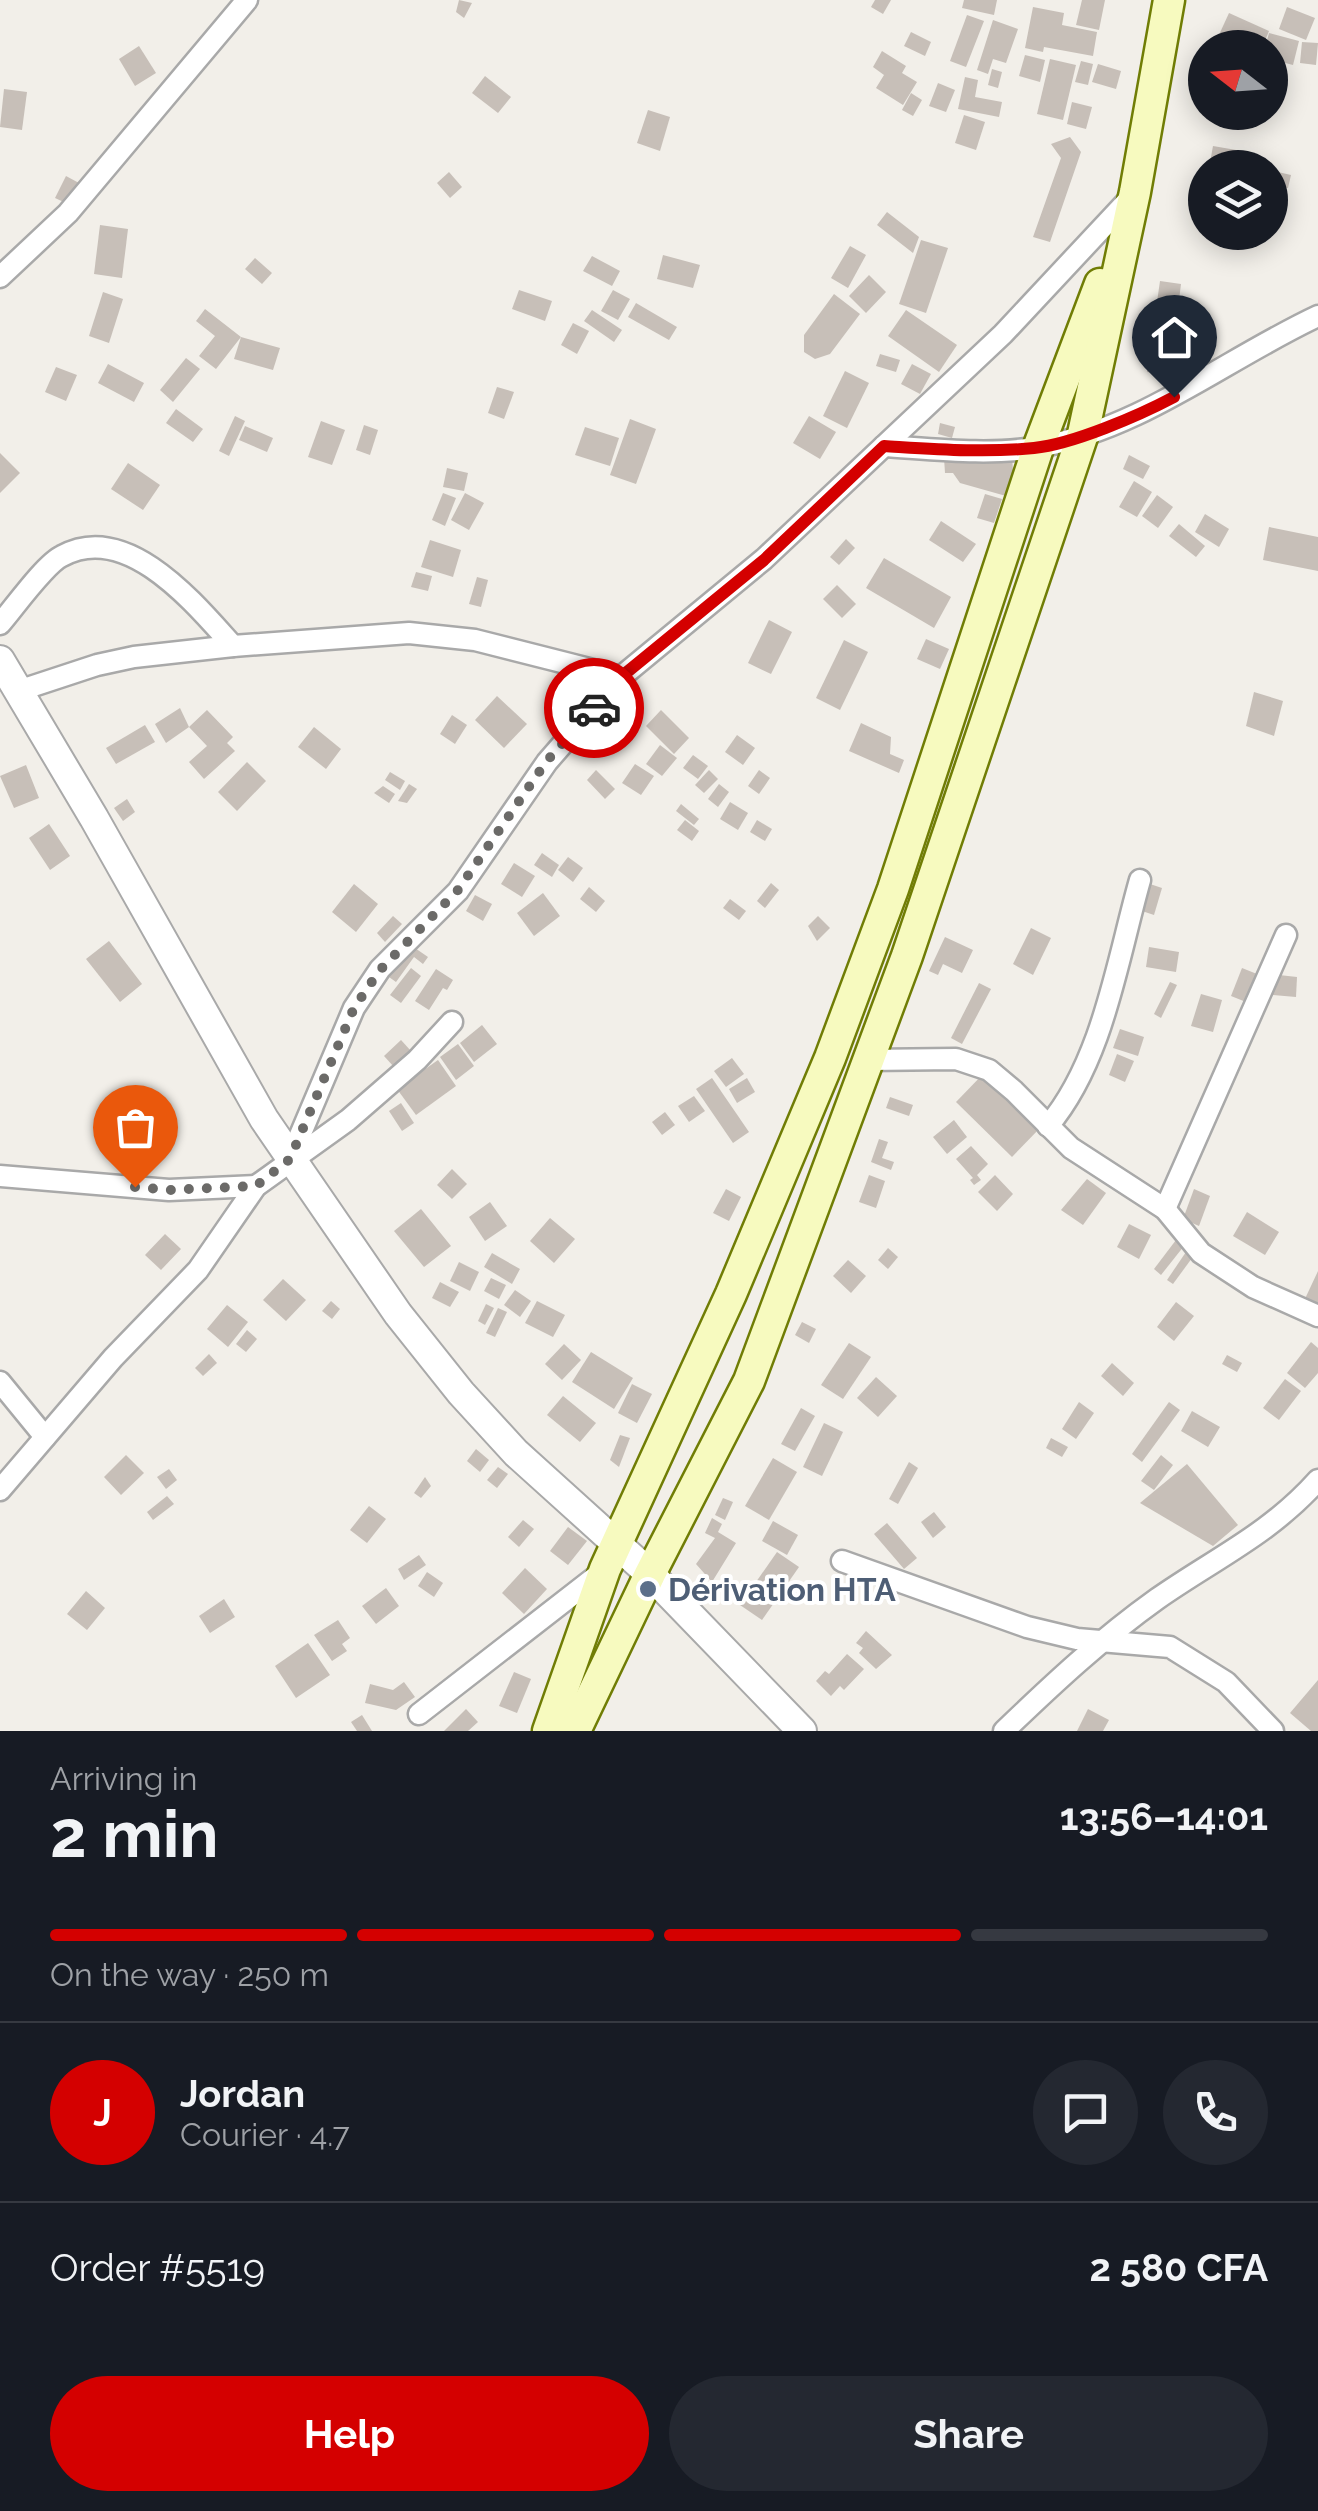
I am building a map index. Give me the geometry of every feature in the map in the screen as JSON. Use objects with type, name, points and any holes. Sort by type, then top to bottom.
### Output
[{"type":"main road","points":[[575,1731],[749,1381],[907,956],[1083,434],[1135,192],[1169,0]]},
{"type":"main road","points":[[548,1731],[611,1558],[809,1112],[870,947],[1038,448],[1135,192]]},
{"type":"street","points":[[0,277],[68,213],[247,0]]},
{"type":"street","points":[[290,1159],[354,1008],[380,970],[458,890],[546,762],[621,677],[764,560],[1003,334],[1135,192]]},
{"type":"street","points":[[884,446],[936,450],[1038,448],[1145,413],[1318,316]]},
{"type":"street","points":[[0,624],[58,557],[81,548],[114,551],[153,567],[176,584],[233,646]]},
{"type":"street","points":[[18,690],[134,657],[409,633],[475,640],[621,677]]},
{"type":"street","points":[[0,661],[290,1159],[398,1314],[461,1393],[611,1558],[650,1574],[802,1731]]},
{"type":"street","points":[[1048,1126],[1063,1108],[1093,1050],[1140,880]]},
{"type":"street","points":[[1165,1209],[1286,935]]},
{"type":"street","points":[[870,947],[907,956]]},
{"type":"street","points":[[0,1490],[113,1358],[198,1270],[256,1186],[348,1120],[417,1060],[452,1022]]},
{"type":"street","points":[[867,1060],[956,1059],[975,1063],[1014,1091],[1070,1148],[1165,1209],[1201,1253],[1226,1272],[1318,1316]]},
{"type":"street","points":[[809,1112],[847,1116]]},
{"type":"street","points":[[0,1176],[169,1190],[256,1186]]},
{"type":"street","points":[[0,1382],[45,1438]]},
{"type":"street","points":[[1004,1731],[1100,1640],[1263,1532],[1297,1504],[1318,1480]]},
{"type":"street","points":[[419,1714],[611,1558]]},
{"type":"street","points":[[842,1561],[1027,1627],[1077,1640],[1170,1647],[1226,1682],[1273,1731]]},
{"type":"building","points":[[459,0],[472,3],[464,18],[456,12]]},
{"type":"building","points":[[875,0],[891,0],[883,14],[871,7]]},
{"type":"building","points":[[964,0],[997,0],[994,15],[962,8]]},
{"type":"building","points":[[1082,0],[1105,0],[1099,30],[1076,25]]},
{"type":"building","points":[[1033,7],[1064,13],[1062,25],[1097,32],[1093,56],[1044,47],[1043,52],[1025,48]]},
{"type":"building","points":[[1287,7],[1315,18],[1306,40],[1279,29]]},
{"type":"building","points":[[1229,13],[1267,30],[1221,30]]},
{"type":"building","points":[[967,15],[984,21],[966,67],[950,61]]},
{"type":"building","points":[[993,20],[1018,29],[1006,63],[993,59],[988,74],[977,70]]},
{"type":"building","points":[[911,32],[931,42],[925,56],[904,46]]},
{"type":"building","points":[[1288,38],[1299,41],[1293,65],[1288,64]]},
{"type":"building","points":[[1302,42],[1318,43],[1316,65],[1300,63]]},
{"type":"building","points":[[139,46],[156,73],[135,86],[119,59]]},
{"type":"building","points":[[882,51],[906,66],[902,73],[917,82],[903,105],[876,88],[884,75],[873,67]]},
{"type":"building","points":[[1025,55],[1045,60],[1040,82],[1019,76]]},
{"type":"building","points":[[1050,59],[1076,65],[1063,120],[1037,114]]},
{"type":"building","points":[[1081,61],[1093,64],[1088,85],[1075,82]]},
{"type":"building","points":[[1098,64],[1121,71],[1116,89],[1092,82]]},
{"type":"building","points":[[992,69],[1002,72],[998,88],[988,85]]},
{"type":"building","points":[[485,76],[511,97],[498,113],[472,93]]},
{"type":"building","points":[[965,77],[978,80],[975,97],[1002,102],[999,117],[958,109]]},
{"type":"building","points":[[938,83],[955,90],[946,112],[929,106]]},
{"type":"building","points":[[4,89],[27,92],[22,130],[0,127]]},
{"type":"building","points":[[911,93],[922,100],[913,116],[902,110]]},
{"type":"building","points":[[1072,102],[1092,107],[1086,129],[1067,124]]},
{"type":"building","points":[[648,110],[670,117],[660,151],[637,143]]},
{"type":"building","points":[[964,115],[985,122],[976,150],[955,143]]},
{"type":"building","points":[[1070,137],[1081,152],[1050,242],[1033,237],[1061,158],[1051,144]]},
{"type":"building","points":[[449,172],[462,187],[450,198],[437,183]]},
{"type":"building","points":[[66,176],[79,183],[68,204],[55,198]]},
{"type":"building","points":[[887,212],[919,237],[913,253],[877,225]]},
{"type":"building","points":[[100,225],[128,229],[122,278],[94,274]]},
{"type":"building","points":[[921,240],[948,248],[926,313],[899,304]]},
{"type":"building","points":[[850,246],[866,255],[848,288],[831,278]]},
{"type":"building","points":[[663,255],[700,265],[693,288],[657,279]]},
{"type":"building","points":[[592,256],[620,271],[612,286],[583,271]]},
{"type":"building","points":[[255,258],[272,273],[262,284],[245,269]]},
{"type":"building","points":[[869,275],[886,292],[866,313],[849,296]]},
{"type":"building","points":[[1160,281],[1181,284],[1178,308],[1187,309],[1183,335],[1166,333],[1160,374],[1147,372]]},
{"type":"building","points":[[519,290],[552,301],[545,321],[512,309]]},
{"type":"building","points":[[613,290],[630,299],[618,320],[601,311]]},
{"type":"building","points":[[103,292],[123,299],[109,343],[89,336]]},
{"type":"building","points":[[834,294],[860,314],[830,354],[815,359],[804,352],[804,335]]},
{"type":"building","points":[[636,303],[677,327],[669,340],[628,317]]},
{"type":"building","points":[[205,309],[241,337],[216,369],[199,356],[215,336],[196,321]]},
{"type":"building","points":[[592,310],[622,330],[614,342],[584,321]]},
{"type":"building","points":[[906,310],[957,345],[939,372],[888,336]]},
{"type":"building","points":[[573,323],[589,331],[577,354],[561,345]]},
{"type":"building","points":[[241,337],[280,348],[273,370],[234,359]]},
{"type":"building","points":[[880,354],[900,360],[896,372],[876,366]]},
{"type":"building","points":[[186,358],[200,369],[173,402],[160,390]]},
{"type":"building","points":[[108,364],[144,383],[134,402],[98,383]]},
{"type":"building","points":[[912,364],[931,374],[920,394],[901,384]]},
{"type":"building","points":[[56,367],[77,375],[66,401],[45,392]]},
{"type":"building","points":[[845,371],[869,383],[847,428],[823,416]]},
{"type":"building","points":[[497,387],[514,392],[504,419],[488,413]]},
{"type":"building","points":[[176,409],[203,429],[193,442],[166,423]]},
{"type":"building","points":[[235,416],[245,421],[229,456],[219,451]]},
{"type":"building","points":[[809,416],[836,432],[820,459],[793,443]]},
{"type":"building","points":[[630,419],[656,429],[636,484],[610,475]]},
{"type":"building","points":[[321,421],[345,430],[332,465],[308,457]]},
{"type":"building","points":[[940,423],[955,427],[952,438],[938,434]]},
{"type":"building","points":[[364,425],[378,430],[370,455],[356,450]]},
{"type":"building","points":[[245,426],[273,438],[267,452],[239,440]]},
{"type":"building","points":[[585,427],[619,438],[610,466],[575,455]]},
{"type":"building","points":[[0,453],[20,473],[0,493]]},
{"type":"building","points":[[1012,455],[1013,472],[1006,496],[960,483],[953,473],[945,473],[944,458]]},
{"type":"building","points":[[1129,455],[1150,466],[1143,479],[1123,469]]},
{"type":"building","points":[[128,463],[160,485],[143,510],[111,489]]},
{"type":"building","points":[[447,468],[468,473],[464,491],[443,487]]},
{"type":"building","points":[[1134,481],[1152,492],[1137,517],[1119,507]]},
{"type":"building","points":[[443,493],[456,498],[445,526],[432,520]]},
{"type":"building","points":[[465,493],[484,503],[469,530],[451,520]]},
{"type":"building","points":[[985,494],[1002,499],[994,523],[977,518]]},
{"type":"building","points":[[1157,495],[1173,507],[1158,528],[1142,516]]},
{"type":"building","points":[[1205,514],[1229,529],[1219,547],[1195,532]]},
{"type":"building","points":[[941,521],[976,544],[963,562],[929,540]]},
{"type":"building","points":[[1179,524],[1205,546],[1196,557],[1169,536]]},
{"type":"building","points":[[1269,527],[1318,537],[1318,571],[1263,560]]},
{"type":"building","points":[[846,539],[855,548],[839,565],[830,557]]},
{"type":"building","points":[[430,540],[461,550],[453,577],[421,567]]},
{"type":"building","points":[[884,558],[951,597],[934,628],[866,588]]},
{"type":"building","points":[[416,572],[432,576],[428,591],[411,587]]},
{"type":"building","points":[[477,577],[488,580],[481,607],[469,604]]},
{"type":"building","points":[[837,585],[856,604],[842,618],[823,599]]},
{"type":"building","points":[[769,620],[792,632],[771,674],[748,663]]},
{"type":"building","points":[[926,639],[949,649],[940,669],[917,659]]},
{"type":"building","points":[[844,640],[868,652],[840,710],[816,698]]},
{"type":"building","points":[[1254,692],[1283,701],[1274,736],[1246,726]]},
{"type":"building","points":[[497,696],[527,724],[504,748],[475,720]]},
{"type":"building","points":[[180,708],[189,727],[166,743],[155,724]]},
{"type":"building","points":[[207,710],[233,737],[227,743],[235,751],[204,779],[189,762],[207,746],[189,727]]},
{"type":"building","points":[[661,710],[689,738],[674,754],[646,726]]},
{"type":"building","points":[[452,715],[467,725],[455,744],[440,734]]},
{"type":"building","points":[[861,723],[891,737],[890,754],[904,760],[899,773],[849,751]]},
{"type":"building","points":[[145,725],[155,742],[116,764],[106,748]]},
{"type":"building","points":[[314,727],[341,749],[326,769],[298,747]]},
{"type":"building","points":[[737,735],[755,748],[743,765],[725,752]]},
{"type":"building","points":[[660,745],[677,758],[662,776],[646,764]]},
{"type":"building","points":[[693,755],[708,766],[698,779],[683,768]]},
{"type":"building","points":[[247,762],[266,781],[237,811],[218,792]]},
{"type":"building","points":[[635,764],[654,776],[641,795],[622,783]]},
{"type":"building","points":[[26,765],[39,798],[14,808],[0,776]]},
{"type":"building","points":[[596,770],[615,789],[605,799],[587,780]]},
{"type":"building","points":[[709,770],[718,779],[704,793],[695,785]]},
{"type":"building","points":[[759,770],[770,778],[759,794],[748,786]]},
{"type":"building","points":[[390,772],[405,781],[400,790],[385,780]]},
{"type":"building","points":[[409,784],[417,789],[407,803],[398,801]]},
{"type":"building","points":[[719,784],[729,792],[718,807],[708,799]]},
{"type":"building","points":[[383,786],[395,794],[389,803],[374,793]]},
{"type":"building","points":[[127,799],[135,812],[123,821],[114,808]]},
{"type":"building","points":[[730,802],[748,813],[738,830],[720,819]]},
{"type":"building","points":[[681,804],[699,819],[694,825],[676,811]]},
{"type":"building","points":[[685,820],[699,831],[692,841],[677,830]]},
{"type":"building","points":[[757,820],[772,829],[765,841],[750,832]]},
{"type":"building","points":[[49,824],[70,856],[50,870],[29,838]]},
{"type":"building","points":[[542,853],[559,865],[552,877],[534,865]]},
{"type":"building","points":[[568,857],[583,868],[573,882],[558,870]]},
{"type":"building","points":[[514,863],[535,876],[522,897],[501,884]]},
{"type":"building","points":[[771,883],[779,890],[765,908],[757,901]]},
{"type":"building","points":[[1147,883],[1162,888],[1154,915],[1139,910]]},
{"type":"building","points":[[354,884],[378,904],[356,932],[332,912]]},
{"type":"building","points":[[589,887],[605,901],[596,912],[580,899]]},
{"type":"building","points":[[543,893],[560,916],[534,936],[517,913]]},
{"type":"building","points":[[475,895],[492,904],[483,921],[466,911]]},
{"type":"building","points":[[730,899],[746,911],[739,920],[723,908]]},
{"type":"building","points":[[393,916],[402,924],[385,942],[377,933]]},
{"type":"building","points":[[818,916],[830,928],[817,941],[808,926]]},
{"type":"building","points":[[1031,928],[1051,938],[1033,975],[1013,964]]},
{"type":"building","points":[[945,937],[973,950],[962,973],[943,964],[938,975],[929,971]]},
{"type":"building","points":[[109,941],[142,984],[120,1002],[86,959]]},
{"type":"building","points":[[412,946],[428,957],[423,964],[414,957],[396,982],[389,977]]},
{"type":"building","points":[[1149,947],[1179,952],[1176,972],[1146,967]]},
{"type":"building","points":[[411,968],[421,976],[401,1003],[390,995]]},
{"type":"building","points":[[1242,968],[1257,974],[1246,1002],[1231,996]]},
{"type":"building","points":[[436,969],[453,980],[429,1010],[415,1001]]},
{"type":"building","points":[[1261,973],[1297,977],[1296,997],[1260,994]]},
{"type":"building","points":[[1170,982],[1177,985],[1161,1018],[1154,1014]]},
{"type":"building","points":[[979,983],[991,989],[962,1044],[951,1038]]},
{"type":"building","points":[[1201,994],[1222,1000],[1213,1032],[1191,1026]]},
{"type":"building","points":[[482,1025],[497,1044],[474,1062],[460,1043]]},
{"type":"building","points":[[1120,1029],[1144,1037],[1138,1056],[1113,1048]]},
{"type":"building","points":[[401,1040],[411,1051],[394,1067],[384,1056]]},
{"type":"building","points":[[458,1044],[474,1066],[456,1080],[440,1057]]},
{"type":"building","points":[[1117,1054],[1134,1061],[1125,1082],[1109,1075]]},
{"type":"building","points":[[732,1058],[744,1074],[726,1087],[714,1071]]},
{"type":"building","points":[[438,1060],[456,1086],[416,1115],[397,1089]]},
{"type":"building","points":[[985,1072],[1041,1127],[1012,1157],[956,1102]]},
{"type":"building","points":[[712,1078],[749,1132],[733,1143],[696,1089]]},
{"type":"building","points":[[747,1078],[755,1092],[737,1103],[729,1089]]},
{"type":"building","points":[[694,1096],[705,1111],[689,1122],[678,1106]]},
{"type":"building","points":[[890,1097],[913,1105],[909,1116],[886,1108]]},
{"type":"building","points":[[401,1103],[414,1123],[402,1131],[389,1111]]},
{"type":"building","points":[[665,1112],[675,1125],[662,1135],[652,1122]]},
{"type":"building","points":[[954,1120],[967,1137],[947,1154],[933,1137]]},
{"type":"building","points":[[879,1139],[888,1142],[882,1158],[894,1162],[891,1170],[871,1162]]},
{"type":"building","points":[[971,1146],[988,1164],[977,1175],[981,1180],[974,1185],[970,1180],[973,1178],[956,1159]]},
{"type":"building","points":[[452,1169],[467,1184],[452,1199],[437,1185]]},
{"type":"building","points":[[869,1175],[885,1181],[876,1208],[859,1202]]},
{"type":"building","points":[[995,1175],[1013,1194],[997,1211],[978,1192]]},
{"type":"building","points":[[1087,1179],[1106,1193],[1083,1225],[1061,1210]]},
{"type":"building","points":[[726,1189],[741,1197],[729,1221],[713,1213]]},
{"type":"building","points":[[1194,1189],[1210,1196],[1199,1226],[1183,1219]]},
{"type":"building","points":[[490,1202],[507,1226],[485,1241],[469,1217]]},
{"type":"building","points":[[421,1209],[451,1246],[424,1267],[394,1231]]},
{"type":"building","points":[[1247,1212],[1279,1232],[1265,1255],[1233,1236]]},
{"type":"building","points":[[550,1218],[575,1239],[554,1263],[530,1241]]},
{"type":"building","points":[[1129,1224],[1151,1235],[1139,1259],[1117,1247]]},
{"type":"building","points":[[165,1234],[181,1249],[161,1270],[145,1255]]},
{"type":"building","points":[[1176,1240],[1184,1246],[1161,1275],[1154,1269]]},
{"type":"building","points":[[888,1248],[898,1257],[888,1269],[878,1260]]},
{"type":"building","points":[[1188,1249],[1195,1254],[1173,1284],[1167,1280]]},
{"type":"building","points":[[492,1253],[520,1269],[512,1284],[484,1267]]},
{"type":"building","points":[[848,1260],[866,1276],[851,1293],[833,1276]]},
{"type":"building","points":[[459,1262],[479,1272],[470,1291],[450,1281]]},
{"type":"building","points":[[1318,1271],[1318,1310],[1303,1303]]},
{"type":"building","points":[[491,1278],[506,1285],[499,1299],[484,1291]]},
{"type":"building","points":[[283,1279],[306,1300],[286,1321],[263,1300]]},
{"type":"building","points":[[440,1282],[459,1292],[450,1307],[432,1298]]},
{"type":"building","points":[[515,1290],[531,1301],[520,1317],[504,1305]]},
{"type":"building","points":[[331,1301],[340,1309],[332,1319],[322,1311]]},
{"type":"building","points":[[537,1301],[565,1315],[553,1337],[525,1323]]},
{"type":"building","points":[[1176,1302],[1194,1316],[1174,1341],[1157,1327]]},
{"type":"building","points":[[486,1304],[494,1308],[485,1325],[478,1321]]},
{"type":"building","points":[[227,1305],[248,1322],[228,1347],[207,1329]]},
{"type":"building","points":[[498,1308],[507,1312],[495,1337],[486,1333]]},
{"type":"building","points":[[802,1322],[816,1329],[809,1343],[795,1335]]},
{"type":"building","points":[[247,1330],[257,1339],[246,1352],[236,1344]]},
{"type":"building","points":[[1311,1342],[1318,1348],[1318,1373],[1305,1388],[1287,1373]]},
{"type":"building","points":[[849,1343],[871,1357],[843,1399],[821,1385]]},
{"type":"building","points":[[564,1344],[581,1360],[562,1380],[545,1364]]},
{"type":"building","points":[[591,1352],[633,1378],[614,1409],[572,1382]]},
{"type":"building","points":[[209,1354],[217,1363],[203,1376],[195,1368]]},
{"type":"building","points":[[1227,1355],[1242,1363],[1237,1372],[1222,1364]]},
{"type":"building","points":[[1112,1363],[1134,1383],[1123,1396],[1101,1376]]},
{"type":"building","points":[[876,1377],[897,1396],[878,1417],[857,1398]]},
{"type":"building","points":[[1285,1379],[1301,1391],[1279,1420],[1263,1408]]},
{"type":"building","points":[[632,1384],[652,1394],[637,1423],[618,1413]]},
{"type":"building","points":[[563,1396],[596,1423],[580,1442],[547,1415]]},
{"type":"building","points":[[1079,1402],[1094,1413],[1076,1439],[1062,1429]]},
{"type":"building","points":[[1169,1402],[1180,1410],[1142,1462],[1132,1454]]},
{"type":"building","points":[[801,1408],[815,1416],[795,1451],[781,1444]]},
{"type":"building","points":[[1192,1411],[1220,1427],[1208,1447],[1181,1431]]},
{"type":"building","points":[[824,1423],[843,1432],[822,1476],[803,1467]]},
{"type":"building","points":[[620,1435],[630,1438],[619,1467],[610,1460]]},
{"type":"building","points":[[1051,1438],[1068,1447],[1062,1457],[1046,1448]]},
{"type":"building","points":[[476,1449],[489,1460],[480,1472],[467,1461]]},
{"type":"building","points":[[126,1455],[144,1473],[121,1495],[104,1477]]},
{"type":"building","points":[[1161,1455],[1173,1465],[1154,1490],[1141,1481]]},
{"type":"building","points":[[773,1458],[797,1472],[769,1520],[745,1506]]},
{"type":"building","points":[[909,1462],[918,1468],[898,1504],[889,1499]]},
{"type":"building","points":[[1187,1464],[1238,1525],[1213,1546],[1140,1503]]},
{"type":"building","points":[[498,1467],[508,1474],[497,1488],[487,1480]]},
{"type":"building","points":[[169,1469],[177,1480],[166,1489],[157,1477]]},
{"type":"building","points":[[425,1477],[431,1486],[421,1498],[414,1493]]},
{"type":"building","points":[[167,1496],[174,1504],[153,1520],[147,1512]]},
{"type":"building","points":[[723,1498],[733,1502],[725,1520],[715,1515]]},
{"type":"building","points":[[369,1506],[386,1519],[367,1543],[350,1530]]},
{"type":"building","points":[[934,1512],[946,1527],[933,1538],[921,1522]]},
{"type":"building","points":[[712,1518],[722,1524],[718,1532],[736,1543],[712,1582],[696,1564],[715,1538],[705,1533]]},
{"type":"building","points":[[523,1520],[534,1529],[519,1547],[508,1537]]},
{"type":"building","points":[[773,1521],[798,1535],[787,1555],[762,1541]]},
{"type":"building","points":[[887,1523],[917,1558],[904,1569],[874,1534]]},
{"type":"building","points":[[568,1527],[587,1541],[568,1565],[550,1551]]},
{"type":"building","points":[[777,1552],[799,1567],[762,1620],[740,1605]]},
{"type":"building","points":[[419,1555],[426,1565],[404,1580],[398,1569]]},
{"type":"building","points":[[525,1568],[547,1589],[524,1614],[502,1593]]},
{"type":"building","points":[[427,1572],[443,1583],[434,1597],[418,1586]]},
{"type":"building","points":[[386,1588],[399,1606],[376,1624],[362,1606]]},
{"type":"building","points":[[86,1591],[105,1608],[87,1630],[67,1614]]},
{"type":"building","points":[[224,1599],[235,1617],[210,1633],[199,1616]]},
{"type":"building","points":[[338,1620],[350,1638],[342,1644],[347,1651],[332,1661],[314,1635]]},
{"type":"building","points":[[866,1631],[892,1655],[876,1669],[859,1653],[863,1648],[856,1643]]},
{"type":"building","points":[[308,1643],[330,1675],[296,1698],[275,1666]]},
{"type":"building","points":[[847,1654],[864,1669],[844,1690],[840,1686],[831,1696],[816,1681],[825,1671],[829,1674]]},
{"type":"building","points":[[514,1672],[531,1679],[517,1713],[499,1706]]},
{"type":"building","points":[[1318,1680],[1318,1731],[1311,1731],[1290,1713]]},
{"type":"building","points":[[404,1682],[415,1697],[396,1710],[365,1703],[370,1684],[393,1690]]},
{"type":"building","points":[[466,1709],[478,1722],[468,1731],[444,1731]]},
{"type":"building","points":[[1088,1709],[1109,1720],[1103,1731],[1077,1731]]},
{"type":"building","points":[[362,1715],[372,1731],[357,1731],[351,1722]]},
{"type":"way so far","points":[[135,1187],[169,1190],[256,1186],[290,1159],[354,1008],[380,970],[458,890],[546,762],[594,708]]},
{"type":"place","name":"Dérivation HTA","points":[[648,1589]]},
{"type":"route","points":[[594,708],[621,677],[764,560],[884,446],[936,450],[1038,448],[1145,413],[1174,397]]}]
